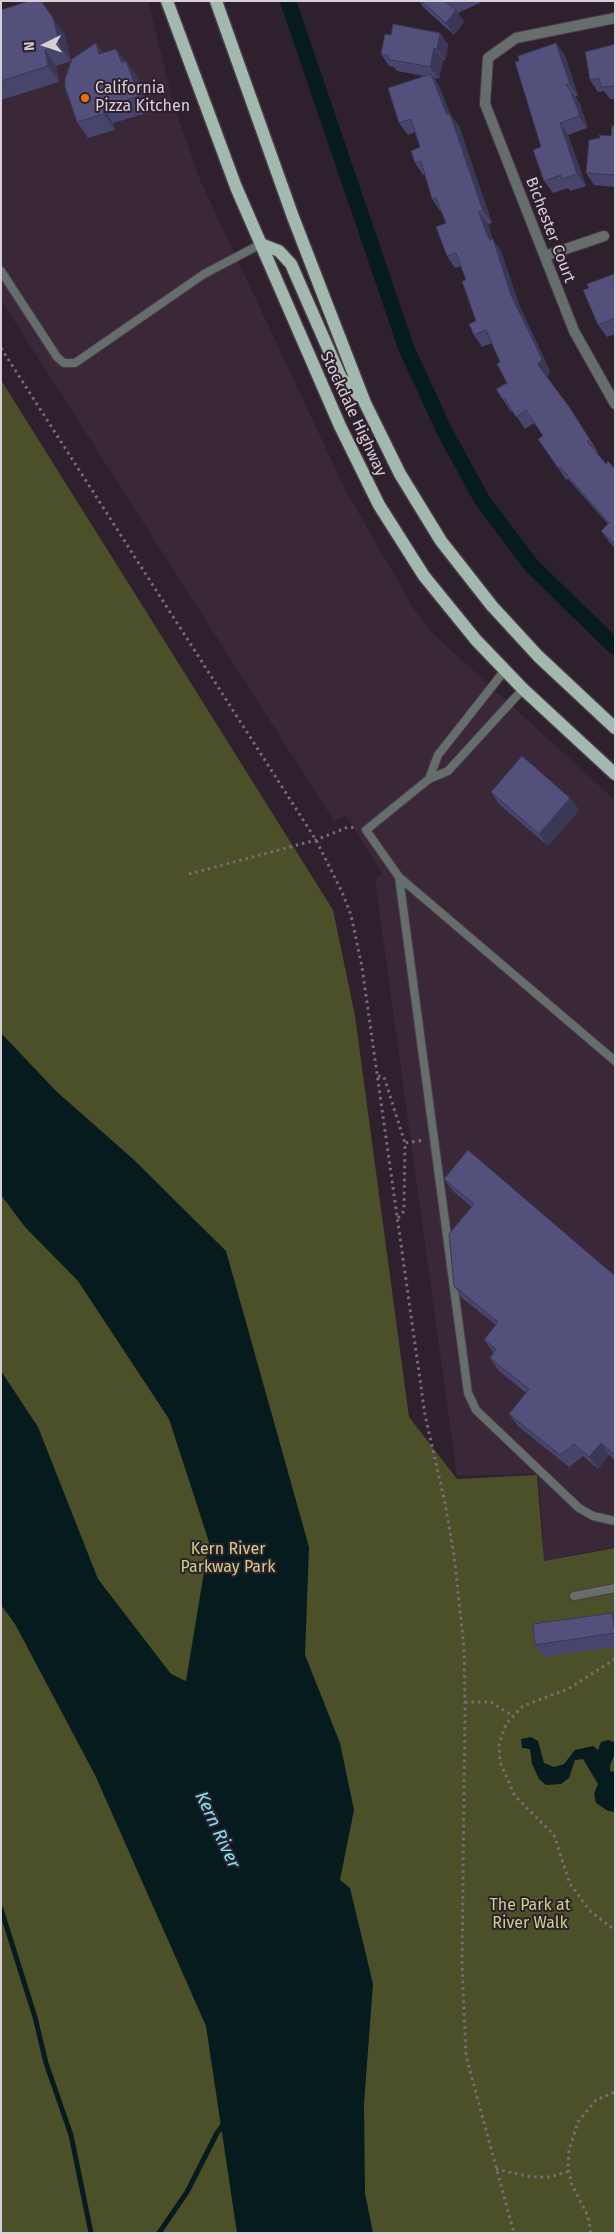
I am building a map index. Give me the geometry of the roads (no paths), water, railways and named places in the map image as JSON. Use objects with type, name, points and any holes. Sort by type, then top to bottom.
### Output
[{"type":"main road","name":"Stockdale Highway","points":[[168,1],[236,187],[343,434],[379,505],[439,596],[476,640],[523,689],[615,774]]},
{"type":"main road","name":"Stockdale Highway","points":[[216,1],[277,176],[365,403],[413,496],[456,562],[512,629],[615,728]]},
{"type":"main road","points":[[261,244],[278,251],[291,264],[341,378],[365,403]]},
{"type":"street","name":"Bichester Court","points":[[615,18],[516,38],[488,58],[486,104],[574,331],[615,404]]},
{"type":"street","points":[[544,256],[604,236]]},
{"type":"lane","points":[[1,271],[57,358],[64,363],[75,363],[204,274],[261,244]]},
{"type":"lane","points":[[429,779],[438,755],[505,670]]},
{"type":"lane","points":[[523,689],[448,771],[429,779],[366,830],[399,877],[615,1061]]},
{"type":"lane","points":[[399,877],[468,1393],[476,1410],[579,1508],[593,1516],[615,1521]]},
{"type":"lane","points":[[574,1596],[615,1588]]},
{"type":"water","name":"Kern River","points":[[1,1033],[57,1092],[133,1159],[226,1251],[309,1547],[305,1655],[340,1743],[354,1810],[340,1880],[350,1888],[373,1984],[364,2104],[365,2193],[373,2233],[237,2233],[206,2026],[95,1775],[15,1624],[1,1605],[1,1371],[38,1427],[98,1579],[171,1674],[186,1681],[209,1542],[169,1419],[78,1281],[25,1227],[1,1195]]},
{"type":"water","points":[[531,1737],[538,1741],[544,1763],[554,1767],[564,1764],[575,1750],[593,1746],[598,1750],[601,1742],[608,1740],[614,1742],[615,1754],[610,1765],[610,1771],[615,1772],[615,1812],[608,1811],[596,1803],[594,1794],[598,1784],[583,1759],[575,1760],[569,1778],[561,1784],[546,1785],[539,1779],[532,1764],[530,1749],[522,1748],[521,1739]]},
{"type":"waterway","points":[[288,1],[407,350],[445,432],[482,500],[531,565],[615,647]]},
{"type":"waterway","points":[[1,1909],[35,2017],[46,2063],[71,2135],[91,2233]]},
{"type":"waterway","points":[[159,2233],[187,2192],[217,2133],[225,2122]]},
{"type":"place","name":"California Pizza Kitchen","points":[[85,98]]},
{"type":"park label","name":"Kern River Parkway Park","points":[[228,1559]]},
{"type":"park label","name":"The Park at River Walk","points":[[530,1915]]}]
